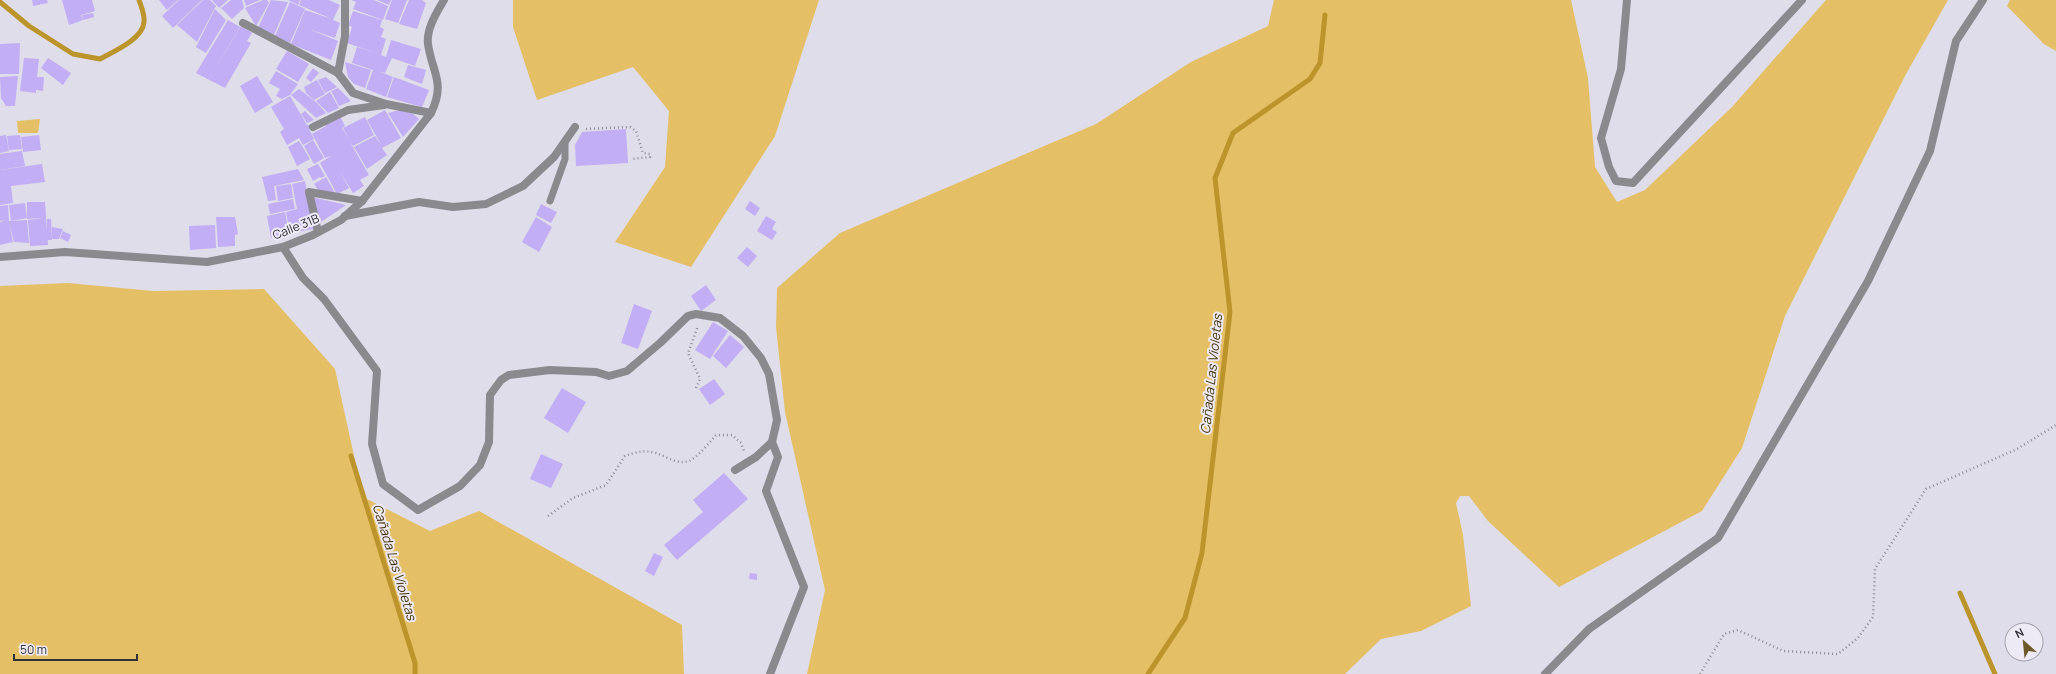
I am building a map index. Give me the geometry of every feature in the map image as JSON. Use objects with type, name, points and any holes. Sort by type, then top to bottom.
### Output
[{"type":"street","points":[[338,73],[344,36],[345,0]]},
{"type":"street","name":"Calle 31B","points":[[0,257],[65,252],[207,262],[283,247],[318,232],[345,216],[362,201],[431,113],[437,101],[439,89],[437,72],[428,43],[430,28],[444,0]]},
{"type":"street","points":[[1627,0],[1621,69],[1600,138],[1609,168],[1616,181],[1633,183],[1802,0]]},
{"type":"street","points":[[1545,674],[1588,629],[1718,538],[1868,281],[1930,151],[1956,41],[1983,0]]},
{"type":"street","points":[[243,23],[338,73],[353,93],[386,104],[431,113]]},
{"type":"street","points":[[313,127],[348,110],[386,104]]},
{"type":"street","points":[[345,216],[420,202],[452,207],[486,204],[523,186],[554,157],[575,127]]},
{"type":"street","points":[[318,232],[309,192],[362,201]]},
{"type":"street","points":[[283,247],[303,278],[324,299],[377,372],[372,444],[380,476],[383,484],[418,510],[460,486],[480,465],[489,442],[490,395],[501,380],[509,375],[550,370],[596,372],[609,376],[627,371],[660,343],[688,316],[696,314],[720,318],[743,336],[761,358],[769,374],[777,420],[772,442],[756,457],[735,470]]},
{"type":"street","points":[[770,674],[804,587],[766,491],[778,457],[772,442]]},
{"type":"lane","points":[[550,201],[565,159],[565,141]]},
{"type":"path","points":[[575,127],[587,129],[630,127],[636,131],[643,153],[650,154],[650,158],[632,159]]},
{"type":"path","points":[[696,388],[700,379],[688,353],[702,315]]},
{"type":"path","points":[[1700,674],[1724,634],[1738,630],[1783,651],[1838,654],[1858,638],[1873,617],[1875,569],[1926,489],[2017,449],[2056,425]]},
{"type":"path","points":[[548,516],[573,498],[606,485],[625,456],[630,454],[639,452],[656,453],[671,460],[685,462],[694,459],[716,435],[732,435],[741,443],[744,453]]},
{"type":"shaded area","points":[[513,0],[819,0],[775,136],[691,267],[615,242],[665,167],[669,111],[633,67],[537,100],[513,27]]},
{"type":"shaded area","points":[[1274,0],[1571,0],[1588,78],[1595,167],[1617,202],[1645,190],[1732,107],[1826,0],[1948,0],[1906,74],[1785,316],[1742,448],[1702,511],[1559,587],[1488,521],[1469,496],[1460,496],[1456,503],[1463,535],[1471,606],[1421,631],[1381,639],[1345,674],[807,674],[825,590],[785,412],[776,327],[777,288],[840,233],[1096,124],[1191,62],[1268,26]]},
{"type":"shaded area","points":[[2010,0],[2056,0],[2056,51],[2044,44],[2007,6]]},
{"type":"shaded area","points":[[40,119],[38,133],[18,133],[17,121]]},
{"type":"shaded area","points":[[68,283],[153,291],[264,289],[335,369],[363,497],[430,531],[479,511],[682,625],[684,674],[0,674],[0,286]]},
{"type":"building","points":[[32,0],[47,0],[48,3],[33,6]]},
{"type":"building","points":[[62,0],[92,0],[95,11],[81,15],[83,20],[69,25]]},
{"type":"building","points":[[159,0],[178,0],[167,10]]},
{"type":"building","points":[[179,0],[202,0],[173,28],[162,16]]},
{"type":"building","points":[[203,0],[210,0],[216,6],[197,42],[177,25]]},
{"type":"building","points":[[212,0],[228,0],[219,8]]},
{"type":"building","points":[[231,0],[242,0],[244,8],[232,19],[221,8]]},
{"type":"building","points":[[244,0],[260,0],[246,6]]},
{"type":"building","points":[[263,0],[267,0],[269,3],[256,26],[245,8]]},
{"type":"building","points":[[271,0],[288,2],[274,35],[258,28]]},
{"type":"building","points":[[288,0],[300,0],[298,5]]},
{"type":"building","points":[[301,0],[329,0],[340,5],[333,20],[340,23],[335,38],[309,29],[338,41],[331,60],[291,44],[305,10],[332,19],[299,5]]},
{"type":"building","points":[[351,0],[374,0],[388,6],[383,20],[353,9],[356,2]]},
{"type":"building","points":[[377,0],[391,0],[389,5]]},
{"type":"building","points":[[392,0],[407,0],[398,23],[385,19]]},
{"type":"building","points":[[409,0],[422,0],[426,3],[417,29],[399,24]]},
{"type":"building","points":[[290,2],[305,9],[290,43],[275,36]]},
{"type":"building","points":[[215,9],[226,20],[206,53],[196,47]]},
{"type":"building","points":[[353,11],[382,20],[380,27],[384,29],[381,37],[386,39],[381,55],[386,57],[391,40],[421,49],[415,66],[392,58],[385,73],[378,71],[393,77],[386,97],[366,89],[373,70],[352,63],[357,47],[376,53],[347,43],[352,27],[348,25]]},
{"type":"building","points":[[93,13],[94,17],[83,20],[82,15]]},
{"type":"building","points":[[228,20],[240,27],[210,77],[241,26],[252,33],[247,41],[251,43],[225,88],[196,73]]},
{"type":"building","points":[[20,43],[19,74],[0,74],[0,44]]},
{"type":"building","points":[[287,51],[309,64],[298,82],[276,69]]},
{"type":"building","points":[[24,58],[39,59],[37,77],[44,77],[43,91],[36,90],[36,93],[20,91]]},
{"type":"building","points":[[48,58],[71,73],[63,85],[41,68]]},
{"type":"building","points":[[345,62],[371,70],[365,88],[354,84],[348,77]]},
{"type":"building","points":[[408,65],[426,70],[422,84],[404,77]]},
{"type":"building","points":[[313,68],[319,73],[311,82],[306,78]]},
{"type":"building","points":[[276,71],[298,84],[290,95],[282,99],[276,96],[280,89],[269,83]]},
{"type":"building","points":[[18,76],[15,106],[6,106],[1,98],[0,77]]},
{"type":"building","points":[[257,76],[273,102],[255,113],[240,86]]},
{"type":"building","points":[[326,77],[337,87],[325,93],[318,80]]},
{"type":"building","points":[[394,77],[429,90],[422,107],[387,97]]},
{"type":"building","points":[[317,80],[325,94],[314,100],[306,93],[304,87]]},
{"type":"building","points":[[338,88],[351,101],[339,106],[331,91]]},
{"type":"building","points":[[299,89],[316,102],[326,113],[316,118],[291,95]]},
{"type":"building","points":[[330,92],[339,108],[328,113],[316,101]]},
{"type":"building","points":[[290,96],[307,125],[312,125],[309,129],[314,139],[303,145],[299,138],[287,145],[280,132],[284,129],[271,107]]},
{"type":"building","points":[[385,110],[401,138],[382,148],[387,155],[367,169],[354,147],[375,136],[382,146],[367,120]]},
{"type":"building","points":[[400,110],[412,113],[419,119],[403,137],[388,113]]},
{"type":"building","points":[[305,111],[314,120],[307,123],[301,114]]},
{"type":"building","points":[[339,114],[345,126],[342,128],[349,139],[343,128],[365,117],[374,135],[353,146],[350,142],[369,175],[360,180],[364,186],[353,193],[339,170],[349,188],[337,194],[320,163],[331,156],[325,158],[312,134],[326,126],[324,123]]},
{"type":"building","points":[[626,129],[628,163],[576,166],[575,145],[582,132]]},
{"type":"building","points":[[6,135],[9,151],[0,153],[0,136]]},
{"type":"building","points":[[20,135],[22,149],[9,150],[7,136]]},
{"type":"building","points":[[39,135],[41,150],[23,152],[21,137]]},
{"type":"building","points":[[313,140],[324,158],[314,164],[304,146]]},
{"type":"building","points":[[299,141],[310,159],[297,166],[288,147]]},
{"type":"building","points":[[22,151],[25,166],[0,170],[0,154]]},
{"type":"building","points":[[42,164],[45,182],[11,186],[13,203],[0,205],[0,170]]},
{"type":"building","points":[[318,164],[325,176],[313,181],[307,169]]},
{"type":"building","points":[[298,169],[304,180],[274,186],[276,200],[268,201],[262,177]]},
{"type":"building","points":[[326,177],[335,193],[323,198],[314,184]]},
{"type":"building","points":[[305,181],[314,229],[290,233],[286,212],[297,209],[292,184]]},
{"type":"building","points":[[291,184],[293,198],[278,201],[276,186]]},
{"type":"building","points":[[312,197],[346,205],[318,224]]},
{"type":"building","points":[[293,199],[295,209],[270,214],[268,204]]},
{"type":"building","points":[[750,201],[760,208],[755,216],[745,209]]},
{"type":"building","points":[[27,202],[45,202],[48,245],[30,246],[28,220],[42,218],[27,219]]},
{"type":"building","points":[[25,203],[27,218],[11,221],[9,205]]},
{"type":"building","points":[[541,204],[557,212],[551,223],[536,215]]},
{"type":"building","points":[[8,205],[9,221],[27,220],[29,243],[14,242],[9,222],[13,242],[0,245],[0,222],[6,220],[0,221],[0,206]]},
{"type":"building","points":[[285,212],[289,234],[271,238],[267,216]]},
{"type":"building","points":[[766,216],[776,222],[772,229],[777,232],[772,240],[757,231]]},
{"type":"building","points":[[216,217],[235,217],[238,234],[235,235],[235,246],[218,247]]},
{"type":"building","points":[[536,217],[552,227],[539,252],[522,242]]},
{"type":"building","points":[[47,219],[51,219],[52,240],[47,240]]},
{"type":"building","points":[[215,225],[216,248],[190,250],[189,226]]},
{"type":"building","points":[[52,227],[63,229],[59,239],[52,239]]},
{"type":"building","points":[[63,231],[71,235],[68,242],[60,238]]},
{"type":"building","points":[[747,247],[757,256],[748,267],[737,258]]},
{"type":"building","points":[[706,285],[716,300],[701,311],[691,296]]},
{"type":"building","points":[[634,304],[652,311],[638,349],[621,343]]},
{"type":"building","points":[[713,322],[728,331],[710,359],[695,350]]},
{"type":"building","points":[[730,335],[744,347],[726,368],[713,356]]},
{"type":"building","points":[[714,379],[725,394],[710,405],[699,389]]},
{"type":"building","points":[[562,388],[586,402],[568,433],[544,418]]},
{"type":"building","points":[[541,454],[563,464],[551,488],[530,479]]},
{"type":"building","points":[[724,473],[748,499],[677,560],[664,545],[703,512],[693,500]]},
{"type":"building","points":[[654,553],[663,557],[654,576],[645,571]]},
{"type":"building","points":[[750,573],[757,574],[757,580],[749,579]]},
{"type":"waterway","points":[[0,2],[29,26],[73,54],[100,59],[119,49],[139,34],[144,22],[143,11],[139,0]]},
{"type":"waterway","name":"Cañada Las Violetas","points":[[1148,674],[1185,618],[1202,553],[1230,312],[1215,178],[1233,133],[1310,79],[1320,63],[1325,15]]},
{"type":"waterway","name":"Cañada Las Violetas","points":[[351,456],[415,663],[415,674]]},
{"type":"waterway","points":[[1960,593],[1995,674]]}]
